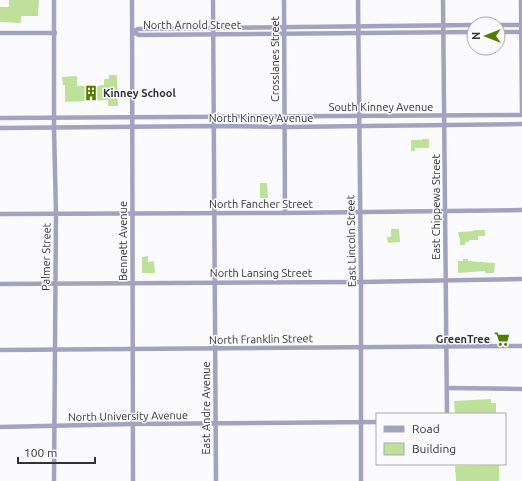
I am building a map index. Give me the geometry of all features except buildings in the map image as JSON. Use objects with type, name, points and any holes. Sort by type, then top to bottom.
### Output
[{"type":"street","name":"Palmer Street","points":[[54,0],[54,128],[56,213],[54,481]]},
{"type":"street","name":"Bennett Avenue","points":[[132,0],[133,481]]},
{"type":"street","name":"East Andre Avenue","points":[[213,0],[216,481]]},
{"type":"street","name":"Crosslanes Street","points":[[284,0],[285,213]]},
{"type":"street","name":"East Lincoln Street","points":[[358,0],[359,212],[361,282],[361,481]]},
{"type":"street","name":"East Chippewa Street","points":[[443,0],[447,413]]},
{"type":"street","points":[[520,0],[522,114]]},
{"type":"street","name":"North Arnold Street","points":[[133,32],[138,29],[213,27],[466,25]]},
{"type":"street","points":[[506,25],[521,25]]},
{"type":"street","name":"North Arnold Street","points":[[133,32],[139,35],[466,32]]},
{"type":"street","points":[[506,32],[521,32]]},
{"type":"street","points":[[0,33],[55,33]]},
{"type":"street","name":"South Kinney Avenue","points":[[0,118],[522,114]]},
{"type":"street","name":"North Kinney Avenue","points":[[0,128],[522,124]]},
{"type":"street","name":"North Fancher Street","points":[[0,214],[522,210]]},
{"type":"street","name":"North Lansing Street","points":[[0,284],[361,282],[522,279]]},
{"type":"street","name":"North Franklin Street","points":[[0,350],[522,346]]},
{"type":"street","points":[[447,388],[522,388]]},
{"type":"street","name":"North University Avenue","points":[[0,427],[133,424],[376,422]]},
{"type":"place","name":"Kinney School","points":[[91,93]]},
{"type":"place","name":"GreenTree","points":[[502,339]]}]
